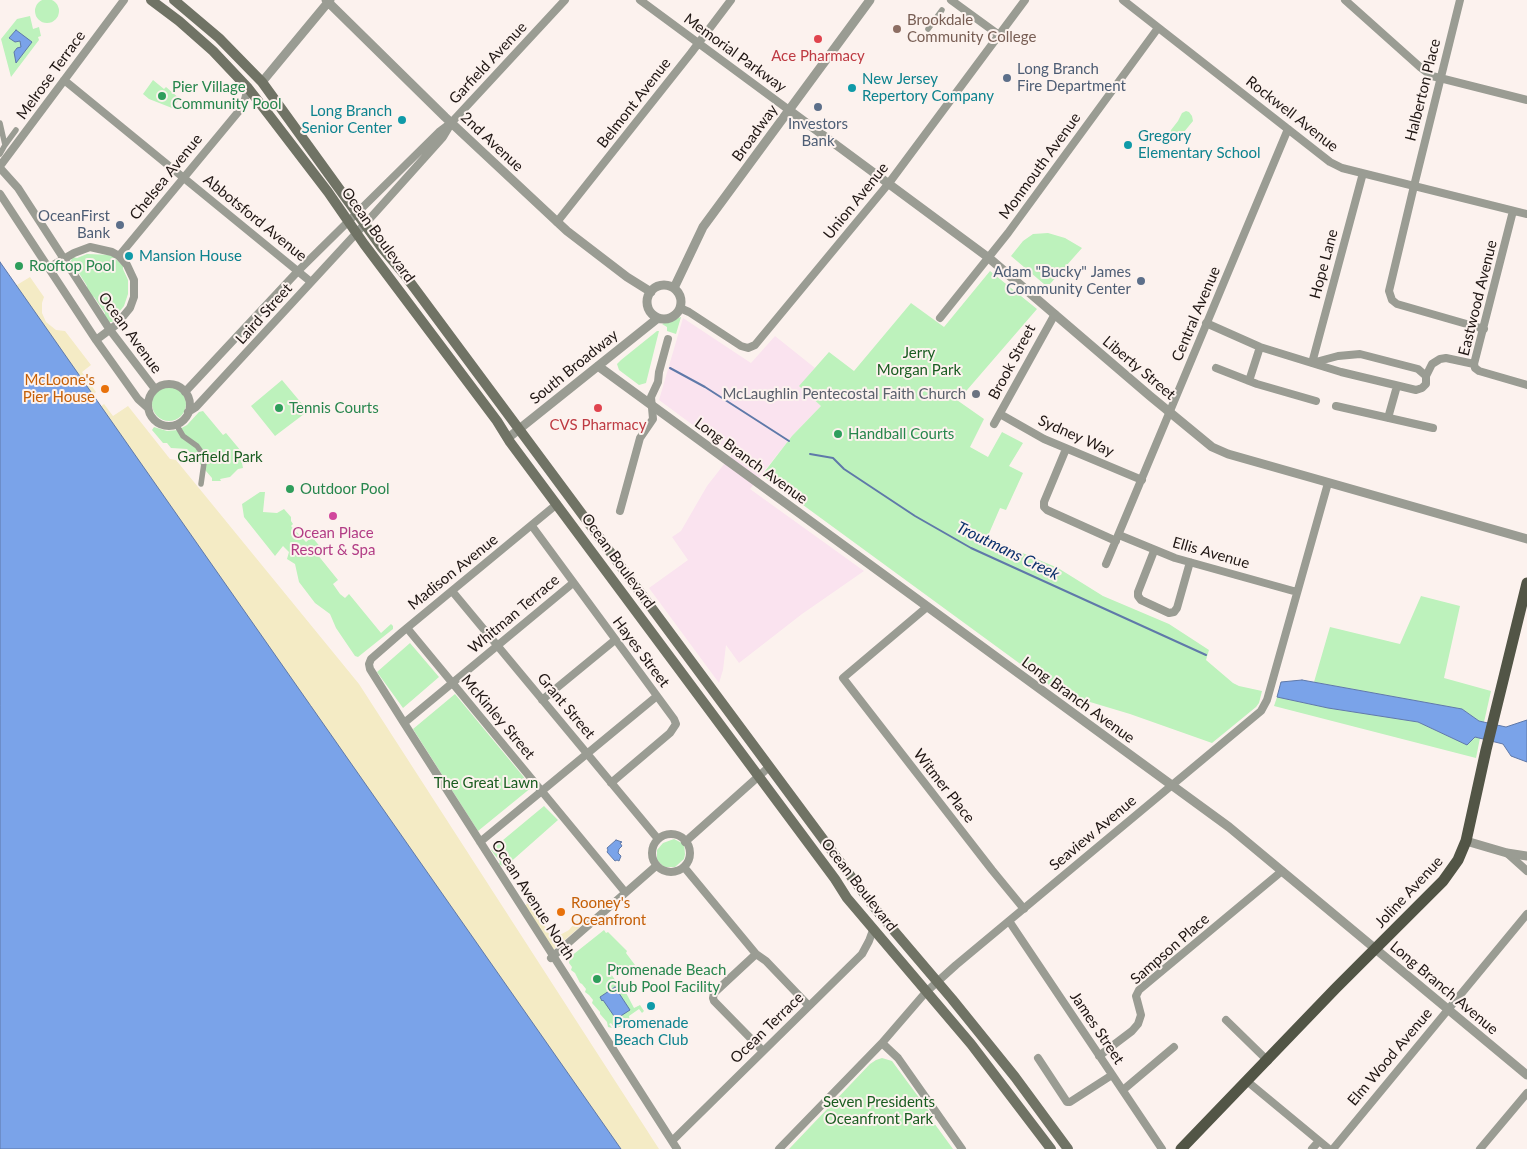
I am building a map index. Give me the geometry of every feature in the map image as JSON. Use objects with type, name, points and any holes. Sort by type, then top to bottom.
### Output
[{"type":"main road","name":"Ocean Boulevard","points":[[151,0],[193,33],[248,88],[497,421],[835,879],[847,898],[1010,1094],[1051,1149]]},
{"type":"main road","name":"Ocean Boulevard","points":[[174,0],[219,38],[262,82],[865,896],[1015,1077],[1068,1149]]},
{"type":"main road","name":"Joline Avenue","points":[[1182,1149],[1452,870],[1466,841],[1486,749],[1527,583]]},
{"type":"street","name":"Melrose Terrace","points":[[0,167],[124,0]]},
{"type":"street","name":"Garfield Avenue","points":[[349,221],[451,123],[565,0]]},
{"type":"street","name":"Memorial Parkway","points":[[640,0],[789,110]]},
{"type":"street","name":"Belmont Avenue","points":[[557,222],[731,0]]},
{"type":"street","name":"Broadway","points":[[674,288],[703,227],[870,0]]},
{"type":"street","points":[[951,0],[999,36]]},
{"type":"street","name":"Union Avenue","points":[[680,308],[741,346],[748,348],[755,345],[889,183],[1025,0]]},
{"type":"street","name":"Rockwell Avenue","points":[[1123,0],[1330,162],[1342,168],[1527,214]]},
{"type":"street","points":[[1345,0],[1420,68],[1432,76],[1527,100]]},
{"type":"street","name":"Halberton Place","points":[[1460,0],[1390,283],[1390,295],[1397,304],[1484,329]]},
{"type":"street","points":[[262,82],[328,1]]},
{"type":"street","name":"2nd Avenue","points":[[328,1],[451,123],[557,222],[627,277],[651,292]]},
{"type":"street","points":[[928,29],[942,10]]},
{"type":"street","name":"Monmouth Avenue","points":[[940,318],[989,258],[1158,28]]},
{"type":"street","name":"Abbotsford Avenue","points":[[64,80],[312,282]]},
{"type":"street","name":"Chelsea Avenue","points":[[119,256],[239,111],[244,103],[248,88]]},
{"type":"street","name":"Liberty Street","points":[[789,110],[989,258],[1203,440],[1222,452],[1527,539]]},
{"type":"street","points":[[0,123],[5,145]]},
{"type":"street","name":"Garfield Avenue","points":[[357,232],[443,137],[451,123]]},
{"type":"street","name":"Central Avenue","points":[[1106,564],[1288,129]]},
{"type":"street","points":[[0,154],[16,130]]},
{"type":"street","name":"Ocean Avenue","points":[[0,167],[18,188],[110,330],[155,389]]},
{"type":"street","name":"Hope Lane","points":[[1312,363],[1363,173]]},
{"type":"street","name":"Ocean Avenue","points":[[0,194],[96,340],[138,398],[148,408],[157,422],[167,425],[176,424]]},
{"type":"street","name":"Eastwood Avenue","points":[[1513,211],[1474,364],[1475,368],[1479,371],[1527,385]]},
{"type":"street","name":"Laird Street","points":[[185,392],[298,271],[349,221]]},
{"type":"street","name":"Laird Street","points":[[188,412],[196,407],[357,232]]},
{"type":"street","points":[[48,268],[74,253],[90,247],[105,249],[119,256],[127,265],[134,280],[134,297],[126,314],[110,330],[96,340]]},
{"type":"street","points":[[664,285],[674,288],[679,295],[680,308],[677,313],[668,318],[658,318],[653,315],[647,301],[654,288],[664,285]]},
{"type":"street","name":"Brook Street","points":[[994,424],[1055,314]]},
{"type":"street","name":"South Broadway","points":[[508,438],[658,318]]},
{"type":"street","points":[[1206,323],[1260,347],[1312,363],[1416,390],[1426,384],[1426,376],[1432,364],[1440,359],[1446,358],[1474,364]]},
{"type":"street","points":[[620,511],[640,438],[653,419],[651,397],[658,382],[658,374],[668,339]]},
{"type":"street","points":[[1249,381],[1260,347]]},
{"type":"street","points":[[1312,363],[1338,356],[1360,354],[1418,369],[1426,376]]},
{"type":"street","name":"Long Branch Avenue","points":[[598,366],[1229,827],[1527,1075]]},
{"type":"street","points":[[1216,368],[1249,381],[1316,401]]},
{"type":"street","name":"Ocean Avenue","points":[[148,408],[151,394],[155,389],[167,384],[174,384],[185,392]]},
{"type":"street","points":[[1388,418],[1397,386]]},
{"type":"street","points":[[185,392],[189,401],[188,412],[182,421],[176,424],[182,436],[197,446],[202,453],[204,463],[201,484]]},
{"type":"street","points":[[1336,406],[1433,428]]},
{"type":"street","name":"Sydney Way","points":[[1000,414],[1044,439],[1142,480]]},
{"type":"street","name":"Ellis Avenue","points":[[1066,449],[1044,502],[1044,507],[1047,510],[1154,551],[1297,592]]},
{"type":"street","name":"Seaview Avenue","points":[[779,1149],[882,1043],[937,982],[1261,711],[1267,700],[1328,483]]},
{"type":"street","name":"Madison Avenue","points":[[369,664],[370,659],[557,504]]},
{"type":"street","name":"Hayes Street","points":[[532,526],[658,696],[676,724],[675,728],[611,783]]},
{"type":"street","points":[[1154,551],[1138,596],[1141,600],[1169,613],[1174,612],[1177,608],[1190,562]]},
{"type":"street","name":"Whitman Terrace","points":[[404,723],[573,583]]},
{"type":"street","name":"Grant Street","points":[[452,591],[658,839]]},
{"type":"street","name":"Witmer Place","points":[[927,607],[843,678],[1024,909]]},
{"type":"street","name":"McKinley Street","points":[[407,628],[625,892]]},
{"type":"street","points":[[542,700],[615,640]]},
{"type":"street","name":"Ocean Avenue North","points":[[369,664],[370,669],[552,957],[677,1149]]},
{"type":"street","points":[[480,842],[658,696]]},
{"type":"street","points":[[685,842],[769,767]]},
{"type":"street","points":[[675,835],[685,842],[688,846],[689,857],[684,867],[673,872],[667,872],[656,866],[652,852],[658,839],[675,835]]},
{"type":"street","points":[[1466,841],[1506,853],[1527,856]]},
{"type":"street","points":[[1506,853],[1527,871]]},
{"type":"street","points":[[552,957],[656,866]]},
{"type":"street","points":[[684,867],[756,954],[766,961],[809,1006]]},
{"type":"street","name":"Sampson Place","points":[[1099,1056],[1138,1024],[1141,1015],[1136,1000],[1139,990],[1282,871]]},
{"type":"street","name":"Elm Wood Avenue","points":[[1331,1149],[1527,914]]},
{"type":"street","name":"James Street","points":[[1009,921],[1162,1149]]},
{"type":"street","name":"Ocean Terrace","points":[[672,1141],[862,954],[873,930]]},
{"type":"street","points":[[756,954],[714,993],[712,998],[762,1051]]},
{"type":"street","points":[[1226,1020],[1268,1060]]},
{"type":"street","points":[[882,1043],[898,1058],[962,1149]]},
{"type":"street","points":[[1123,1090],[1174,1047]]},
{"type":"street","points":[[1038,1058],[1067,1102],[1074,1100],[1112,1075]]},
{"type":"street","points":[[1248,1082],[1331,1149]]},
{"type":"street","points":[[1480,1149],[1527,1093]]},
{"type":"street","points":[[1312,1149],[1319,1141]]},
{"type":"shaded area","points":[[683,318],[751,363],[775,336],[815,368],[800,386],[821,406],[792,436],[750,489],[864,571],[802,614],[739,663],[726,645],[723,670],[719,683],[649,588],[688,560],[672,537],[681,531],[707,486],[732,454],[659,400]]},
{"type":"green space","points":[[47,-1],[56,2],[59,11],[56,20],[47,23],[38,20],[35,11],[38,2]]},
{"type":"green space","points":[[30,16],[33,29],[39,27],[41,36],[38,37],[39,40],[11,77],[1,39],[17,19]]},
{"type":"green space","name":"Pier Village Community Pool","points":[[153,80],[164,89],[166,87],[180,99],[172,108],[149,99],[143,94]]},
{"type":"green space","points":[[1186,111],[1192,116],[1193,121],[1176,140],[1170,134],[1171,130],[1182,113]]},
{"type":"green space","points":[[1048,233],[1065,238],[1082,248],[1050,284],[1044,284],[1011,256],[1023,241],[1033,234]]},
{"type":"green space","points":[[87,254],[112,255],[123,266],[128,280],[128,294],[124,306],[112,322],[109,322],[104,317],[105,313],[86,289],[87,286],[77,270],[73,269],[70,262],[73,257],[77,258]]},
{"type":"green space","name":"Jerry Morgan Park","points":[[990,271],[1037,309],[961,397],[954,398],[984,419],[970,447],[988,457],[1002,432],[1023,443],[1009,466],[1023,473],[1006,510],[1000,508],[987,538],[1058,568],[1103,596],[1169,624],[1209,650],[1206,660],[1233,683],[1262,691],[1256,707],[1212,743],[1130,714],[1060,693],[762,475],[792,436],[821,406],[799,386],[829,352],[854,371],[911,303],[944,327]]},
{"type":"green space","points":[[681,317],[676,334],[667,331],[667,327],[662,324]]},
{"type":"green space","points":[[659,331],[646,383],[639,385],[619,370],[617,364]]},
{"type":"green space","name":"Tennis Courts","points":[[282,380],[308,411],[275,436],[251,406]]},
{"type":"green space","points":[[169,387],[181,392],[186,404],[181,416],[169,421],[157,416],[152,404],[157,392]]},
{"type":"green space","name":"Garfield Park","points":[[203,411],[223,435],[226,433],[246,457],[242,463],[243,468],[238,469],[230,477],[220,479],[221,481],[212,481],[212,478],[187,449],[171,448],[167,443],[163,443],[152,430],[154,427],[167,431],[178,430],[187,425],[199,412]]},
{"type":"green space","points":[[260,492],[265,492],[263,512],[277,513],[284,509],[291,517],[293,524],[291,526],[306,542],[312,537],[322,549],[317,554],[338,580],[333,584],[340,594],[345,598],[349,594],[381,633],[391,624],[393,626],[393,629],[358,657],[355,656],[336,628],[330,614],[315,603],[299,582],[295,564],[287,559],[289,552],[283,546],[275,556],[244,517],[242,504]]},
{"type":"green space","points":[[1421,596],[1460,606],[1444,678],[1491,691],[1484,722],[1479,721],[1462,709],[1314,682],[1330,627],[1400,644]]},
{"type":"green space","points":[[410,643],[439,677],[403,708],[377,672]]},
{"type":"green space","name":"The Great Lawn","points":[[455,694],[532,787],[478,831],[413,729]]},
{"type":"green space","points":[[1277,697],[1328,708],[1418,722],[1456,740],[1480,738],[1476,758],[1274,706]]},
{"type":"green space","points":[[544,806],[558,820],[506,866],[504,867],[499,864],[500,862],[491,850]]},
{"type":"green space","points":[[674,839],[684,844],[684,859],[675,867],[664,867],[657,860],[657,850],[663,843]]},
{"type":"green space","name":"Promenade Beach Club Pool Facility","points":[[604,930],[627,951],[626,953],[635,965],[631,965],[620,972],[618,969],[611,974],[622,990],[624,989],[634,1008],[640,1005],[644,1011],[642,1013],[639,1009],[629,1016],[630,1022],[615,1029],[611,1023],[609,1024],[612,1028],[608,1027],[607,1022],[592,1003],[593,1000],[585,992],[586,989],[571,970],[572,967],[569,963],[570,957]]},
{"type":"green space","name":"Seven Presidents Oceanfront Park","points":[[882,1058],[892,1061],[931,1114],[934,1123],[953,1149],[789,1149],[870,1064]]},
{"type":"sand","points":[[0,270],[12,288],[30,277],[44,297],[42,313],[46,322],[56,330],[65,331],[91,365],[82,372],[96,392],[92,396],[100,407],[104,404],[113,416],[128,406],[170,459],[176,460],[359,684],[659,1149],[574,1149],[571,1143],[522,1100],[346,876],[182,696],[57,565],[33,522],[0,474]]},
{"type":"sand","points":[[528,902],[539,919],[545,924],[547,932],[551,935],[558,936],[569,930],[577,920],[580,922],[586,917],[588,920],[553,950],[525,906]]},
{"type":"water","points":[[16,30],[32,42],[16,63],[14,52],[17,48],[21,47],[20,41],[15,42],[9,38]]},
{"type":"water","points":[[0,262],[621,1149],[0,1149]]},
{"type":"water","points":[[1302,680],[1462,709],[1479,721],[1506,727],[1527,720],[1527,762],[1511,756],[1503,744],[1475,737],[1467,745],[1418,722],[1328,708],[1277,697],[1281,682]]},
{"type":"water","points":[[616,840],[622,842],[620,843],[622,846],[618,853],[621,856],[619,861],[615,861],[607,852],[607,848]]},
{"type":"water","points":[[615,987],[630,1010],[616,1019],[600,997]]},
{"type":"waterway","points":[[670,368],[705,387],[789,441]]},
{"type":"waterway","name":"Troutmans Creek","points":[[810,454],[833,458],[844,469],[915,516],[971,548],[1206,655]]},
{"type":"place","name":"Brookdale Community College","points":[[897,29]]},
{"type":"place","name":"Ace Pharmacy","points":[[818,39]]},
{"type":"place","name":"Long Branch Fire Department","points":[[1007,78]]},
{"type":"place","name":"New Jersey Repertory Company","points":[[852,88]]},
{"type":"place","name":"Pier Village Community Pool","points":[[162,96]]},
{"type":"place","name":"Investors Bank","points":[[818,107]]},
{"type":"place","name":"Long Branch Senior Center","points":[[402,120]]},
{"type":"place","name":"Gregory Elementary School","points":[[1128,145]]},
{"type":"place","name":"OceanFirst Bank","points":[[120,225]]},
{"type":"place","name":"Mansion House","points":[[129,256]]},
{"type":"place","name":"Rooftop Pool","points":[[19,266]]},
{"type":"place","name":"Adam \"Bucky\" James Community Center","points":[[1141,281]]},
{"type":"place","name":"McLoone's Pier House","points":[[105,389]]},
{"type":"place","name":"McLaughlin Pentecostal Faith Church","points":[[976,394]]},
{"type":"place","name":"Tennis Courts","points":[[279,408]]},
{"type":"place","name":"CVS Pharmacy","points":[[598,408]]},
{"type":"place","name":"Handball Courts","points":[[838,434]]},
{"type":"place","name":"Outdoor Pool","points":[[290,489]]},
{"type":"place","name":"Ocean Place Resort & Spa","points":[[333,516]]},
{"type":"place","name":"Rooney's Oceanfront","points":[[561,912]]},
{"type":"place","name":"Promenade Beach Club Pool Facility","points":[[597,979]]},
{"type":"place","name":"Promenade Beach Club","points":[[651,1006]]}]
